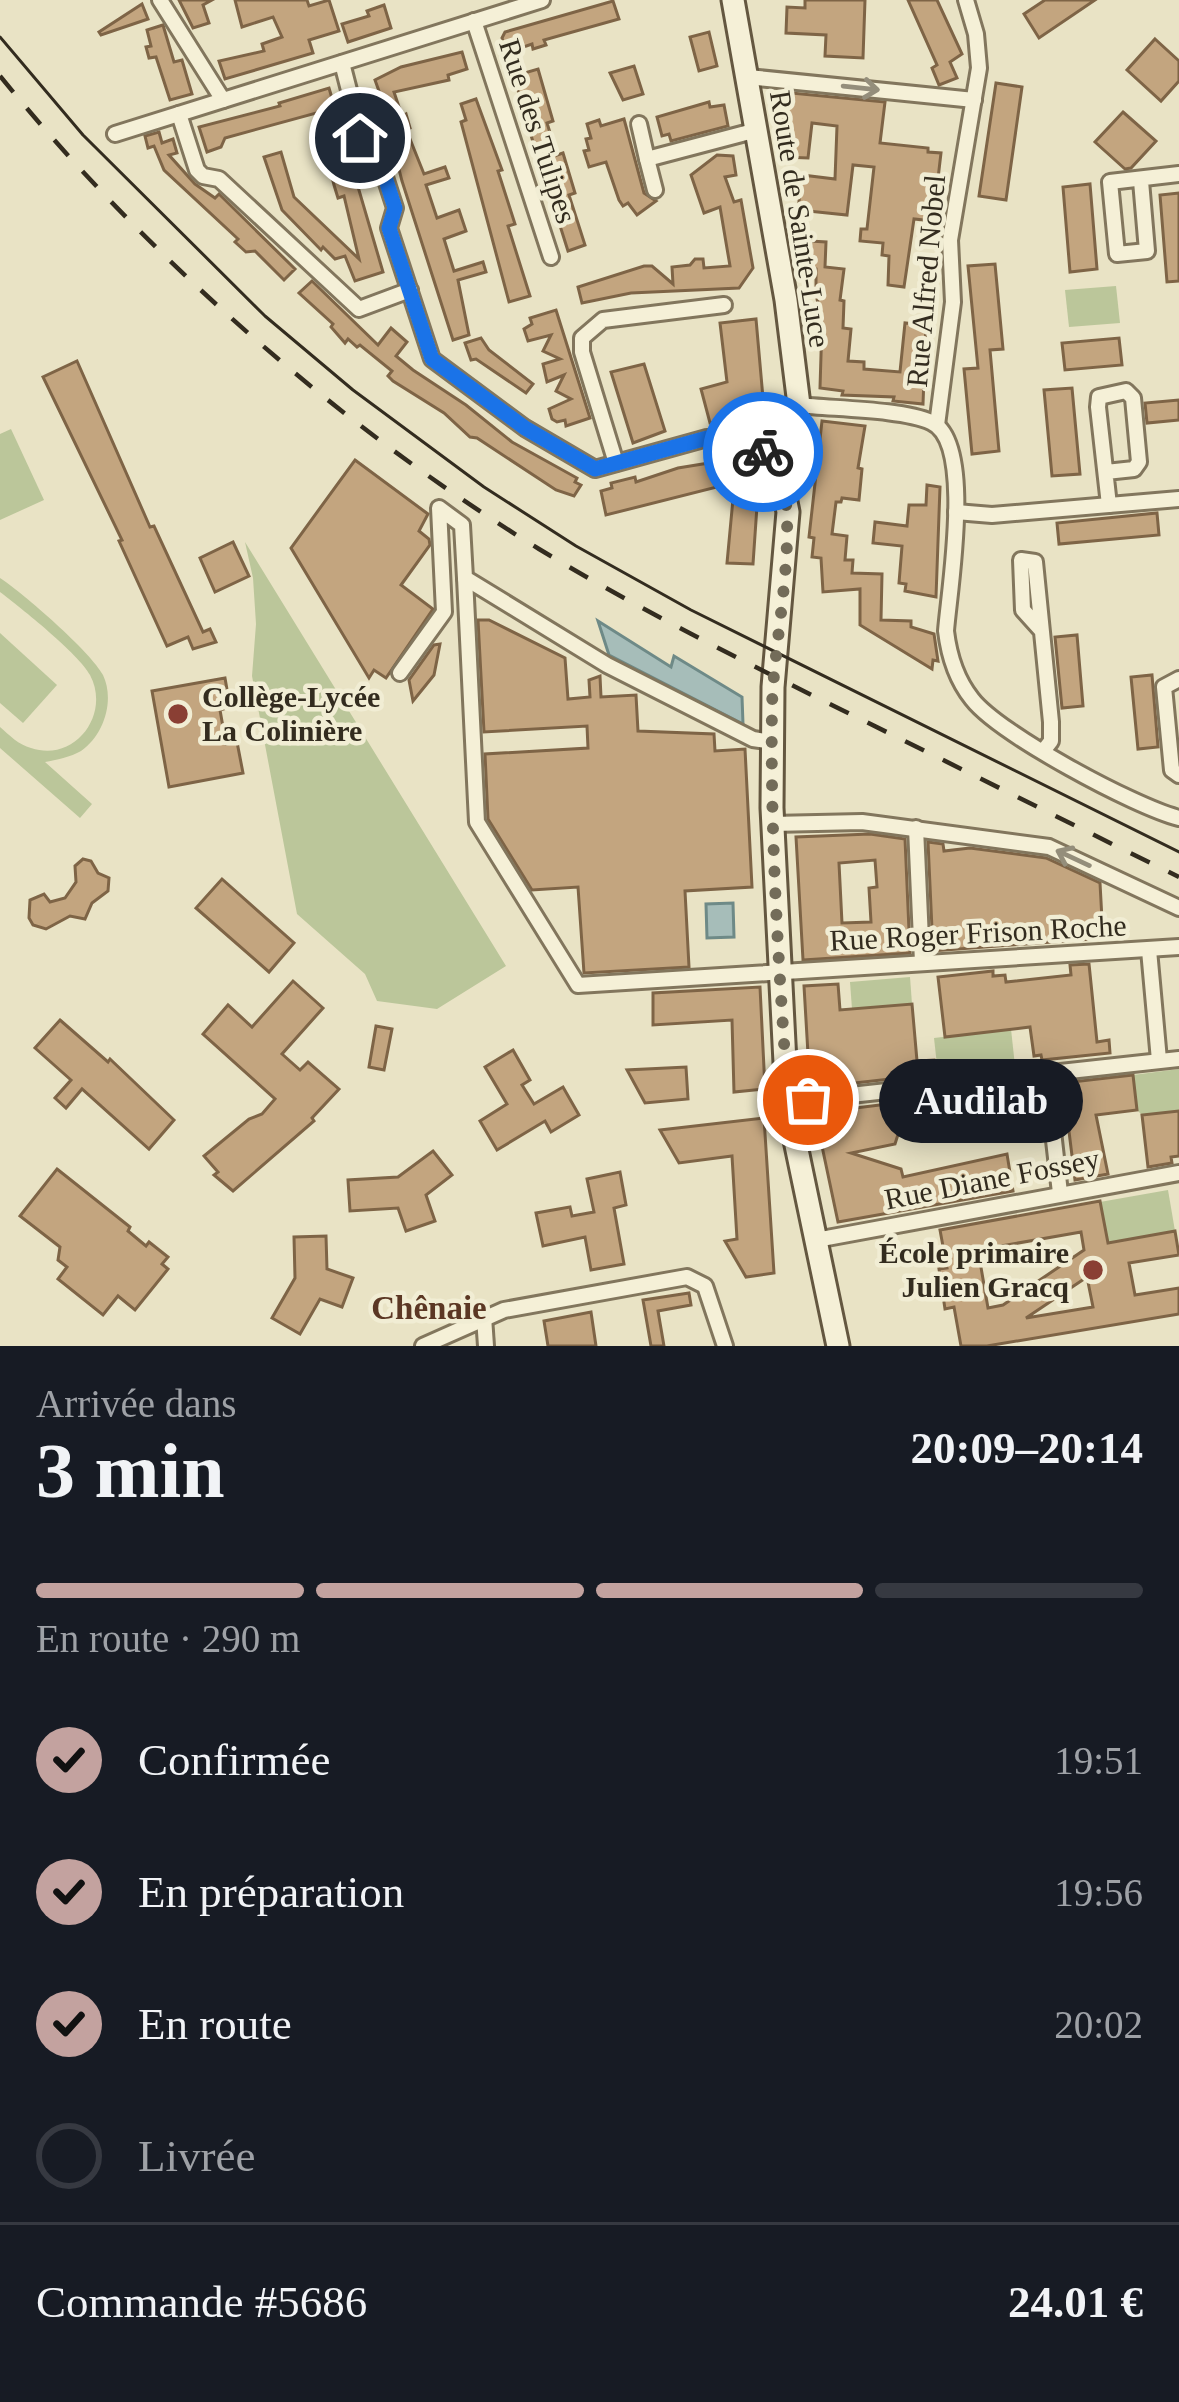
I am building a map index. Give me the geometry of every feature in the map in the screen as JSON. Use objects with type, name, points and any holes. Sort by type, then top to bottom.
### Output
[{"type":"street","points":[[160,0],[223,100]]},
{"type":"street","points":[[115,134],[542,0]]},
{"type":"street","name":"Route de Sainte-Luce","points":[[733,0],[800,405]]},
{"type":"street","name":"Rue Alfred Nobel","points":[[937,425],[953,302],[950,240],[979,50],[966,0]]},
{"type":"street","name":"Rue des Tulipes","points":[[474,21],[551,257]]},
{"type":"street","points":[[342,63],[368,164],[384,174],[390,191],[395,208],[389,228],[432,359],[525,428],[595,469],[707,438],[774,454]]},
{"type":"street","points":[[748,77],[974,100]]},
{"type":"street","points":[[179,114],[197,170],[219,179],[359,309],[410,290]]},
{"type":"street","points":[[639,124],[655,190]]},
{"type":"street","points":[[647,159],[757,130]]},
{"type":"street","points":[[1141,181],[1148,251],[1117,254],[1110,182],[1179,174]]},
{"type":"street","points":[[616,463],[582,352],[582,338],[603,320],[724,304]]},
{"type":"street","points":[[1106,472],[1134,469],[1139,462],[1133,398],[1126,391],[1100,397],[1106,472],[1109,505]]},
{"type":"street","points":[[838,1346],[788,1102],[772,824],[776,639],[788,512],[774,454],[800,405],[916,418],[937,425],[950,451],[956,512],[946,631],[948,651],[962,684],[980,709],[1044,750],[1131,801],[1179,818]]},
{"type":"street","points":[[956,512],[992,515],[1179,499]]},
{"type":"street","points":[[400,673],[444,612],[440,508],[462,525],[465,578],[607,665],[753,739],[772,742]]},
{"type":"street","name":"Rue Roger Frison Roche","points":[[465,578],[477,822],[578,985],[1179,946]]},
{"type":"street","points":[[1041,630],[1051,722],[1051,741],[1044,750]]},
{"type":"street","points":[[1179,679],[1164,686],[1172,770],[1179,775]]},
{"type":"street","points":[[772,824],[862,822],[1049,847],[1179,908]]},
{"type":"street","points":[[916,828],[922,962]]},
{"type":"street","points":[[1149,950],[1160,1060]]},
{"type":"street","points":[[788,1102],[1179,1058]]},
{"type":"street","points":[[1046,1070],[1060,1193]]},
{"type":"street","name":"Rue Diane Fossey","points":[[816,1240],[1179,1174]]},
{"type":"street","points":[[423,1346],[484,1316],[687,1277],[705,1286],[725,1346]]},
{"type":"street","points":[[484,1316],[486,1346]]},
{"type":"green space","points":[[1116,286],[1120,323],[1069,327],[1065,290]]},
{"type":"green space","points":[[11,429],[44,500],[0,520],[0,434]]},
{"type":"green space","points":[[245,542],[506,966],[437,1009],[377,1001],[365,974],[297,914],[252,676],[256,624]]},
{"type":"green space","points":[[0,578],[71,638],[103,675],[107,706],[96,736],[77,753],[45,762],[92,804],[80,818],[0,748],[0,727],[27,747],[47,751],[75,742],[85,732],[96,705],[90,675],[74,655],[0,592]]},
{"type":"green space","points":[[0,633],[57,685],[23,723],[0,703]]},
{"type":"green space","points":[[910,977],[912,1004],[852,1009],[850,982]]},
{"type":"green space","points":[[1011,1029],[1015,1066],[938,1074],[934,1038]]},
{"type":"green space","points":[[1179,1069],[1179,1111],[1142,1115],[1137,1110],[1133,1075]]},
{"type":"green space","points":[[1168,1190],[1175,1231],[1108,1243],[1100,1202]]},
{"type":"water","points":[[598,621],[671,667],[674,656],[742,697],[743,724],[609,655]]},
{"type":"water","points":[[733,903],[734,937],[707,938],[706,904]]},
{"type":"building","points":[[179,0],[212,0],[203,5],[209,23],[193,28]]},
{"type":"building","points":[[235,0],[307,0],[309,6],[329,0],[339,31],[309,40],[313,53],[225,79],[219,61],[264,51],[262,44],[282,37],[273,17],[242,27]]},
{"type":"building","points":[[805,0],[865,0],[863,58],[825,56],[826,35],[786,33],[787,7],[805,8]]},
{"type":"building","points":[[908,0],[937,0],[962,54],[950,62],[957,78],[939,85],[932,68],[937,65]]},
{"type":"building","points":[[1045,0],[1095,0],[1039,38],[1024,14]]},
{"type":"building","points":[[613,1],[619,19],[544,40],[546,45],[533,49],[532,44],[506,53],[505,32]]},
{"type":"building","points":[[142,4],[148,19],[101,35],[99,32]]},
{"type":"building","points":[[384,5],[391,28],[348,42],[342,24],[369,16],[367,11]]},
{"type":"building","points":[[163,25],[174,62],[182,60],[192,94],[170,100],[156,57],[149,58],[146,47],[151,46],[147,30]]},
{"type":"building","points":[[709,32],[717,66],[699,71],[690,37]]},
{"type":"building","points":[[1155,39],[1179,61],[1179,81],[1161,101],[1127,70]]},
{"type":"building","points":[[462,52],[467,69],[448,75],[449,80],[394,92],[402,116],[406,114],[410,128],[406,129],[424,174],[445,167],[449,178],[426,185],[437,218],[459,210],[466,231],[444,239],[454,271],[483,262],[486,272],[458,280],[469,335],[453,340],[375,80],[401,67]]},
{"type":"building","points":[[634,66],[643,94],[623,100],[610,73]]},
{"type":"building","points":[[538,69],[553,121],[547,123],[557,155],[563,153],[575,193],[569,195],[585,245],[568,251],[556,213],[561,211],[541,147],[535,149],[514,76]]},
{"type":"building","points":[[996,83],[1022,87],[1006,200],[979,196]]},
{"type":"building","points":[[329,88],[383,272],[355,281],[345,256],[335,259],[323,247],[321,250],[282,210],[264,157],[281,152],[294,197],[359,259],[316,113],[225,138],[221,147],[207,152],[199,127]]},
{"type":"building","points":[[781,92],[885,102],[880,143],[941,153],[933,221],[914,219],[904,287],[888,285],[889,256],[882,255],[883,243],[860,241],[861,229],[867,229],[874,167],[853,165],[847,215],[798,210],[802,175],[835,179],[837,126],[812,123],[808,158],[783,157]]},
{"type":"building","points":[[476,99],[502,170],[498,171],[515,224],[508,226],[530,296],[509,302],[461,122],[466,120],[461,104]]},
{"type":"building","points":[[709,102],[710,107],[724,105],[728,126],[671,141],[669,134],[662,136],[657,117]]},
{"type":"building","points":[[1123,112],[1156,141],[1125,169],[1095,142]]},
{"type":"building","points":[[624,119],[644,193],[656,201],[637,215],[619,200],[606,162],[589,167],[584,151],[589,150],[586,139],[591,138],[587,124],[599,120],[601,126]]},
{"type":"building","points":[[159,132],[162,143],[173,139],[177,153],[169,155],[195,184],[215,198],[219,194],[295,269],[284,280],[255,251],[246,252],[235,242],[238,239],[164,170],[145,136]]},
{"type":"building","points":[[717,155],[733,156],[736,175],[725,177],[734,202],[741,200],[753,268],[739,288],[631,293],[582,303],[578,287],[644,266],[652,266],[673,284],[672,267],[690,265],[695,259],[703,259],[704,268],[730,266],[720,207],[704,213],[691,175]]},
{"type":"building","points":[[1090,184],[1097,269],[1070,272],[1063,187]]},
{"type":"building","points":[[1179,193],[1179,281],[1167,282],[1160,195]]},
{"type":"building","points":[[810,241],[826,242],[825,267],[844,269],[840,300],[844,301],[843,328],[851,329],[848,361],[864,362],[864,369],[900,372],[905,323],[926,325],[923,404],[820,388],[822,323],[816,269],[809,268]]},
{"type":"building","points":[[995,264],[1003,349],[990,350],[999,451],[972,454],[964,369],[978,368],[968,266]]},
{"type":"building","points":[[312,281],[378,345],[391,328],[407,342],[396,356],[413,370],[512,442],[577,478],[575,482],[581,485],[574,496],[556,490],[470,437],[444,413],[393,381],[388,376],[392,371],[360,345],[348,339],[345,343],[333,324],[299,293]]},
{"type":"building","points":[[556,310],[590,418],[566,426],[565,420],[552,419],[549,409],[571,399],[556,391],[564,375],[547,382],[543,364],[560,359],[543,351],[551,335],[528,341],[524,329],[532,324],[530,318]]},
{"type":"building","points":[[756,319],[763,398],[753,412],[710,423],[701,389],[727,382],[720,323]]},
{"type":"building","points":[[481,338],[489,350],[533,384],[526,393],[471,360],[465,343]]},
{"type":"building","points":[[1119,338],[1122,365],[1065,370],[1062,343]]},
{"type":"building","points":[[77,361],[150,527],[154,526],[203,632],[210,629],[216,642],[193,649],[188,637],[167,646],[43,377]]},
{"type":"building","points":[[644,364],[665,431],[633,443],[611,372]]},
{"type":"building","points":[[1072,388],[1080,474],[1052,476],[1044,390]]},
{"type":"building","points":[[1179,400],[1179,420],[1147,423],[1145,403]]},
{"type":"building","points":[[822,421],[865,426],[859,500],[836,502],[832,534],[847,536],[845,560],[853,560],[852,573],[882,574],[881,620],[911,621],[911,627],[934,634],[938,661],[933,660],[932,669],[860,625],[860,589],[823,592],[821,558],[812,557],[814,538],[809,537]]},
{"type":"building","points":[[355,460],[428,514],[419,531],[430,545],[401,585],[433,609],[386,678],[374,670],[369,678],[291,548]]},
{"type":"building","points":[[715,462],[721,486],[606,515],[601,491],[612,488],[611,483],[635,477],[636,482]]},
{"type":"building","points":[[927,485],[940,487],[936,597],[905,591],[906,584],[899,583],[902,546],[873,543],[875,522],[907,526],[909,505],[926,505]]},
{"type":"building","points":[[750,495],[752,505],[757,506],[753,564],[727,563],[733,499]]},
{"type":"building","points":[[1157,513],[1159,535],[1059,544],[1057,523]]},
{"type":"building","points":[[233,542],[249,576],[215,592],[200,558]]},
{"type":"building","points":[[478,620],[489,620],[565,658],[568,699],[590,697],[589,680],[600,676],[601,697],[636,695],[638,731],[714,734],[715,751],[745,749],[752,887],[685,891],[689,967],[584,973],[578,887],[532,890],[488,819],[485,754],[588,748],[587,726],[484,732]]},
{"type":"building","points":[[1077,635],[1083,706],[1062,708],[1055,637]]},
{"type":"building","points":[[440,644],[434,675],[413,701],[409,680],[434,645]]},
{"type":"building","points":[[1152,675],[1158,747],[1138,749],[1131,677]]},
{"type":"building","points":[[225,678],[230,707],[220,710],[226,744],[237,742],[243,773],[169,787],[152,691]]},
{"type":"building","points":[[870,834],[905,839],[910,953],[803,960],[796,837]],"holes":[[[875,860],[877,887],[869,888],[871,922],[842,923],[839,863]]]},
{"type":"building","points":[[928,842],[943,844],[944,851],[970,848],[1046,858],[1100,883],[1103,938],[933,951]]},
{"type":"building","points":[[83,859],[109,878],[108,891],[92,903],[85,919],[70,916],[46,929],[33,925],[30,900],[44,894],[50,902],[65,898],[76,882],[75,866]]},
{"type":"building","points":[[222,879],[294,943],[269,972],[196,908]]},
{"type":"building","points":[[1089,964],[1097,1042],[1109,1040],[1110,1053],[1042,1060],[1041,1055],[1034,1056],[1030,1027],[945,1037],[938,977],[993,971],[993,976],[1005,975],[1006,982],[1071,975],[1070,965]]},
{"type":"building","points":[[293,981],[323,1008],[282,1054],[300,1070],[308,1062],[339,1089],[314,1121],[233,1191],[214,1175],[218,1172],[204,1156],[275,1099],[203,1034],[228,1005],[252,1027]]},
{"type":"building","points":[[838,984],[840,1010],[912,1004],[917,1061],[934,1060],[935,1074],[810,1088],[804,986]]},
{"type":"building","points":[[760,987],[765,1089],[734,1092],[732,1020],[653,1025],[653,993]]},
{"type":"building","points":[[60,1020],[108,1062],[110,1059],[174,1120],[149,1149],[82,1089],[66,1108],[55,1098],[71,1080],[35,1048]]},
{"type":"building","points":[[376,1026],[392,1029],[384,1070],[369,1067]]},
{"type":"building","points":[[513,1050],[530,1080],[522,1085],[534,1104],[563,1087],[579,1115],[551,1132],[545,1121],[497,1150],[480,1121],[507,1104],[485,1067]]},
{"type":"building","points":[[686,1067],[688,1099],[645,1103],[627,1070]]},
{"type":"building","points":[[1133,1075],[1137,1110],[1096,1115],[1108,1174],[1075,1180],[1063,1083]]},
{"type":"building","points":[[1001,1090],[1004,1113],[901,1125],[895,1144],[851,1153],[901,1169],[903,1177],[1007,1154],[1013,1191],[838,1222],[815,1113]]},
{"type":"building","points":[[1179,1111],[1179,1156],[1171,1157],[1172,1163],[1148,1167],[1142,1115]]},
{"type":"building","points":[[764,1118],[774,1273],[746,1277],[725,1241],[737,1239],[732,1156],[679,1163],[660,1130]]},
{"type":"building","points":[[433,1151],[452,1175],[426,1195],[435,1221],[406,1231],[398,1208],[350,1211],[348,1180],[398,1177]]},
{"type":"building","points":[[57,1169],[130,1227],[128,1231],[146,1246],[149,1242],[168,1257],[162,1264],[168,1269],[135,1310],[118,1296],[103,1315],[58,1279],[67,1267],[58,1260],[60,1247],[20,1216]]},
{"type":"building","points":[[620,1172],[626,1205],[614,1208],[624,1264],[591,1270],[585,1237],[543,1246],[536,1213],[570,1207],[572,1216],[594,1212],[587,1179]]},
{"type":"building","name":"École primaire Julien Gracq","points":[[1100,1201],[1108,1243],[1175,1231],[1179,1255],[1129,1263],[1135,1295],[1179,1288],[1179,1314],[987,1346],[961,1346],[954,1307],[945,1309],[939,1269],[947,1268],[940,1230]],"holes":[[[1081,1232],[1084,1250],[1003,1305],[988,1308],[978,1250]],[[1087,1277],[1093,1307],[1026,1318]]]},
{"type":"building","points":[[326,1236],[327,1269],[353,1278],[342,1307],[320,1299],[300,1334],[272,1318],[295,1278],[294,1237]]},
{"type":"building","points":[[689,1293],[691,1305],[658,1311],[664,1346],[651,1346],[643,1300]]},
{"type":"building","points":[[591,1312],[596,1346],[548,1346],[544,1321]]},
{"type":"tram line","points":[[0,37],[83,135],[265,316],[353,390],[484,487],[576,546],[691,610],[1179,852]]},
{"type":"railway","points":[[0,76],[118,209],[250,335],[465,501],[576,571],[690,633],[1179,877]]},
{"type":"way so far","points":[[763,452],[768,466],[779,467],[788,512],[776,639],[773,840],[788,1102],[808,1100]]},
{"type":"place","name":"Collège-Lycée La Colinière","points":[[178,714]]},
{"type":"place","name":"Audilab","points":[[808,1100]]},
{"type":"place","name":"École primaire Julien Gracq","points":[[1093,1270]]},
{"type":"district","name":"Chênaie","points":[[429,1307]]},
{"type":"route","points":[[360,138],[368,164],[384,174],[395,208],[389,228],[432,359],[525,428],[595,469],[707,438],[763,452]]}]
